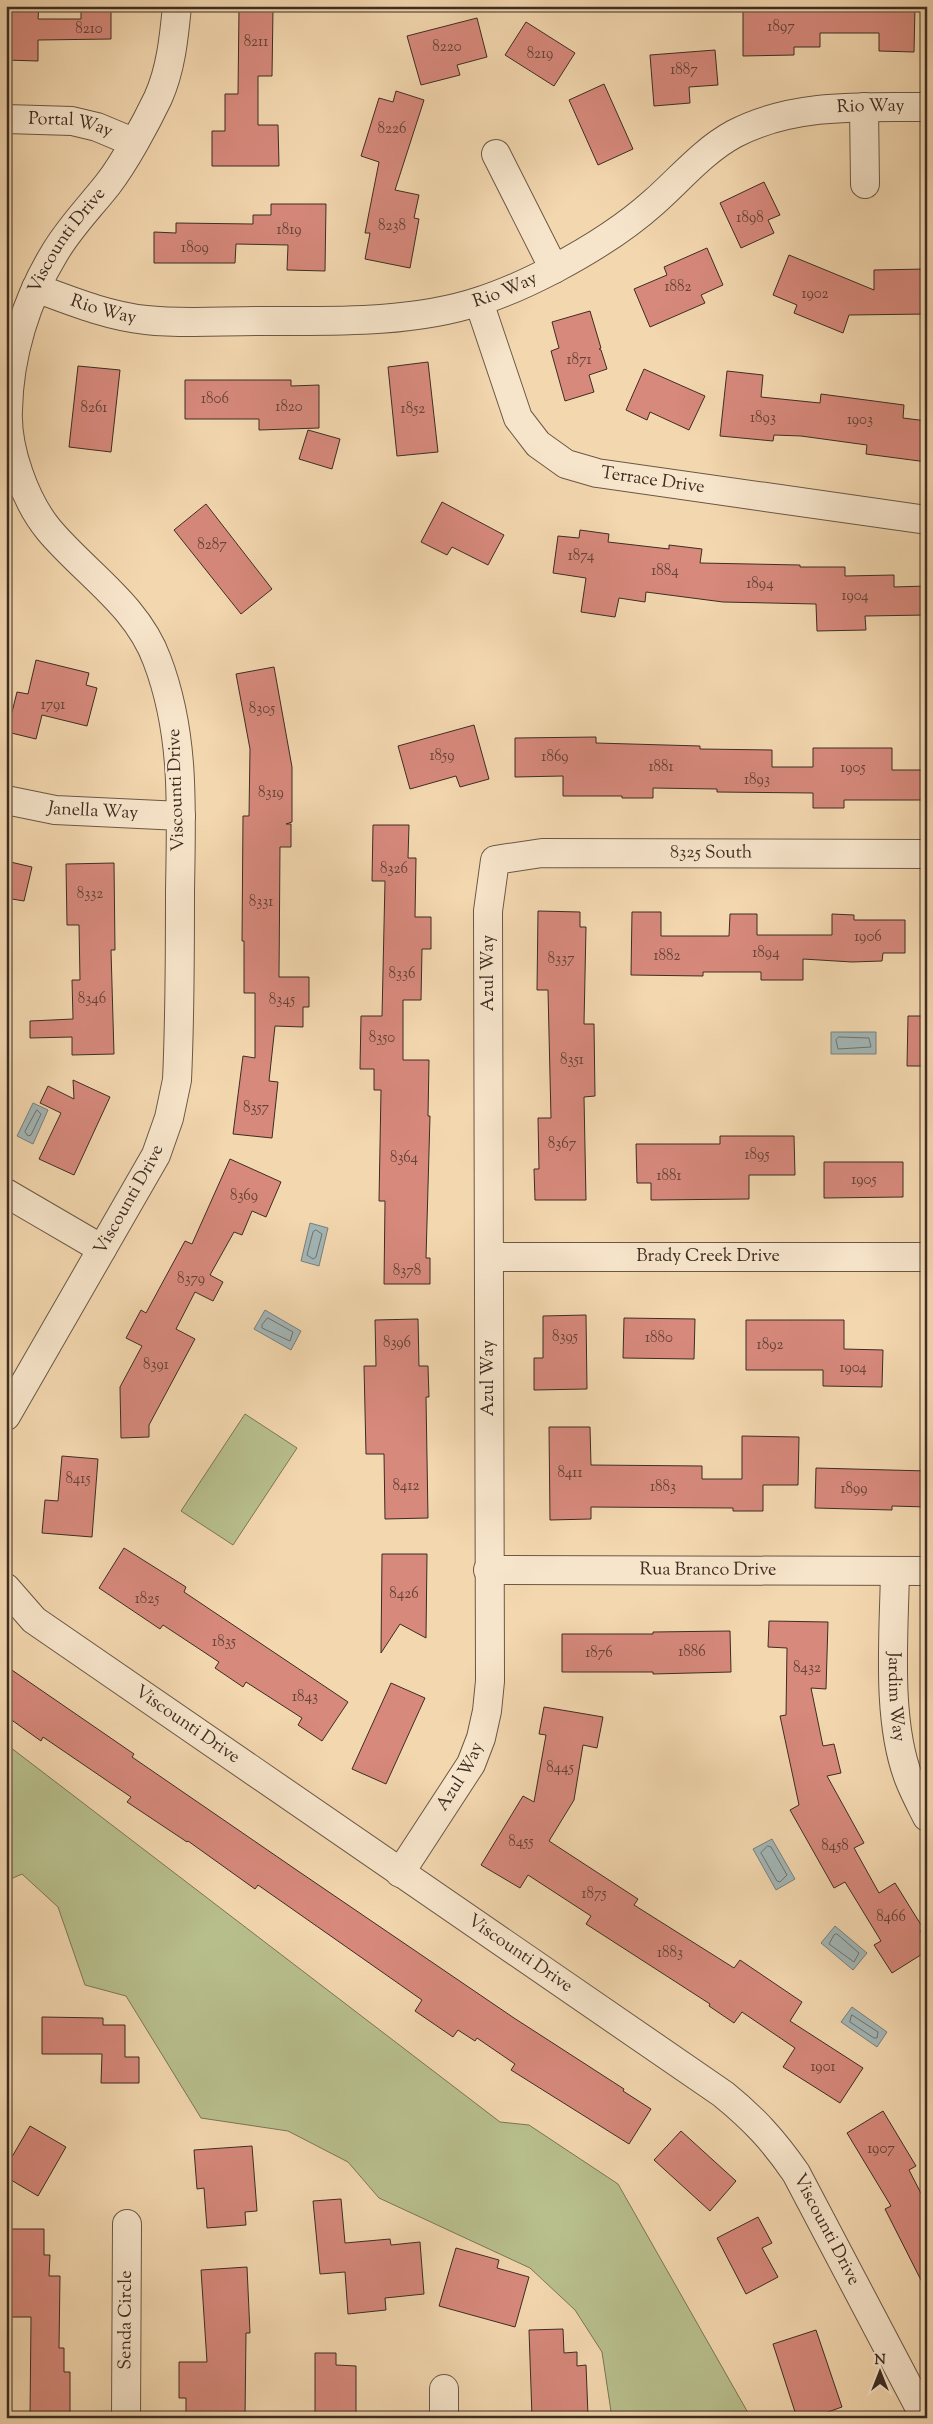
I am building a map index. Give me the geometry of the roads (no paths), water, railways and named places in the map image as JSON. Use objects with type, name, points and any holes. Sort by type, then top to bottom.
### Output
[{"type":"street","name":"Viscounti Drive","points":[[6,1416],[156,1155],[169,1118],[177,1080],[181,816],[180,759],[172,705],[156,656],[131,615],[48,529],[26,493],[13,455],[7,412],[12,370],[21,330],[36,288],[54,253],[109,182],[158,97],[173,47],[177,6]]},
{"type":"street","name":"Rio Way","points":[[36,288],[110,313],[146,320],[332,321],[390,317],[479,302],[554,269],[611,236],[652,203],[695,162],[734,134],[780,116],[817,110],[864,107],[927,107]]},
{"type":"street","points":[[864,107],[865,184]]},
{"type":"street","name":"Portal Way","points":[[6,119],[72,121],[96,127],[133,142]]},
{"type":"street","points":[[496,154],[554,269]]},
{"type":"street","name":"Terrace Drive","points":[[479,302],[518,418],[538,444],[566,464],[598,473],[927,520]]},
{"type":"street","name":"Janella Way","points":[[6,800],[55,810],[181,816]]},
{"type":"street","name":"8325 South","points":[[496,860],[542,853],[927,854]]},
{"type":"street","name":"Azul Way","points":[[400,1873],[471,1764],[481,1738],[490,1681],[488,1570],[488,911],[496,860]]},
{"type":"street","points":[[6,1193],[102,1249]]},
{"type":"street","name":"Brady Creek Drive","points":[[489,1257],[927,1257]]},
{"type":"street","name":"Rua Branco Drive","points":[[488,1570],[927,1571]]},
{"type":"street","name":"Jardim Way","points":[[895,1571],[894,1677],[897,1728],[908,1778],[927,1818]]},
{"type":"street","name":"Viscounti Drive","points":[[6,1588],[34,1620],[723,2094],[750,2116],[774,2141],[796,2173],[925,2418]]},
{"type":"street","name":"Senda Circle","points":[[126,2418],[127,2224]]},
{"type":"street","points":[[444,2389],[444,2418]]},
{"type":"water","points":[[831,1032],[876,1032],[876,1054],[831,1054]]},
{"type":"water","points":[[33,1103],[48,1110],[33,1144],[17,1136]]},
{"type":"water","points":[[310,1223],[328,1228],[319,1266],[301,1261]]},
{"type":"water","points":[[265,1310],[301,1331],[291,1350],[254,1329]]},
{"type":"water","points":[[772,1839],[795,1879],[776,1890],[753,1849]]},
{"type":"water","points":[[835,1926],[867,1953],[853,1970],[821,1943]]},
{"type":"water","points":[[852,2007],[887,2032],[877,2047],[841,2022]]}]
